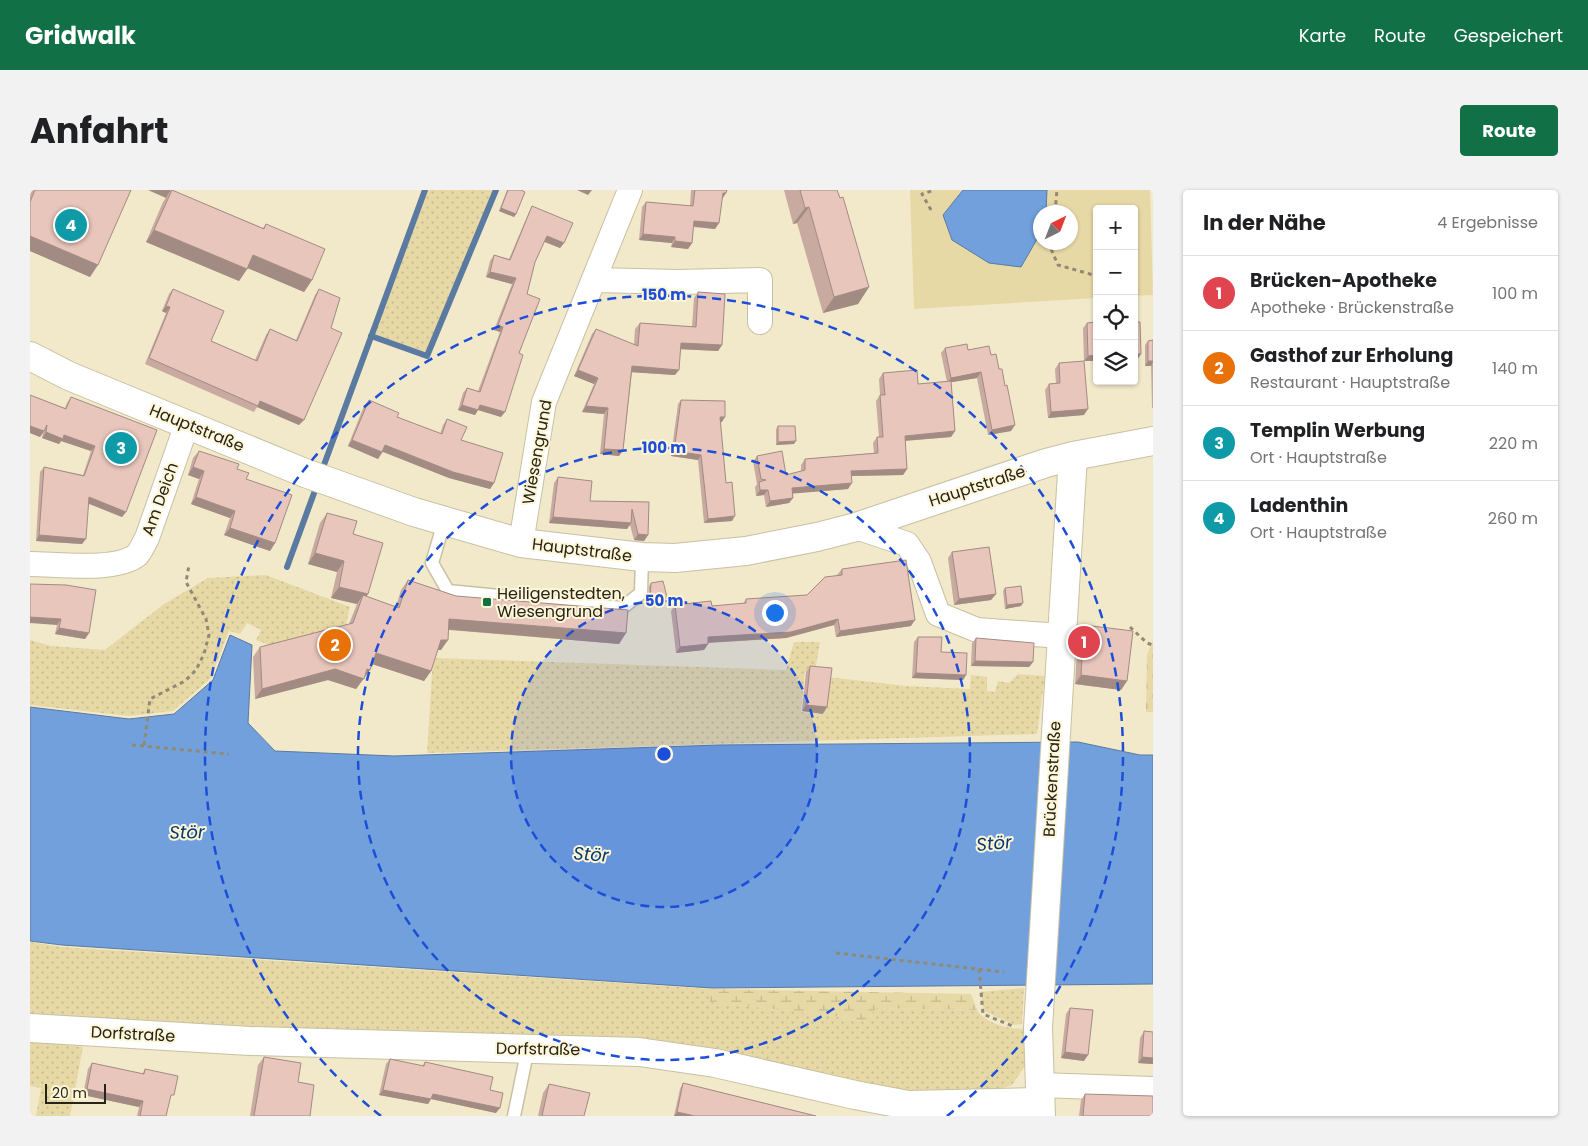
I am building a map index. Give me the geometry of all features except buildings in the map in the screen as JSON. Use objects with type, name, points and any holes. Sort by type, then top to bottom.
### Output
[{"type":"street","name":"Wiesengrund","points":[[522,543],[544,402],[630,190]]},
{"type":"street","points":[[595,280],[678,282],[760,280],[760,322]]},
{"type":"street","name":"Hauptstraße","points":[[30,356],[69,376],[315,477],[444,522],[522,543],[642,557],[676,558],[746,551],[856,527],[1073,456],[1153,441]]},
{"type":"street","name":"Am Deich","points":[[30,564],[98,565],[125,562],[138,554],[147,538],[187,424]]},
{"type":"street","name":"Brückenstraße","points":[[1040,1101],[1038,1022],[1073,456]]},
{"type":"street","points":[[856,527],[907,544],[919,562],[938,614],[977,630],[1061,636]]},
{"type":"street","name":"Dorfstraße","points":[[30,1028],[250,1041],[639,1052],[678,1056],[908,1105],[1040,1101]]},
{"type":"street","points":[[1040,1101],[1153,1089]]},
{"type":"lane","points":[[444,522],[432,564],[448,591],[622,608],[641,593],[642,557]]},
{"type":"lane","points":[[514,1116],[528,1048]]},
{"type":"path","points":[[931,210],[922,194],[935,190]]},
{"type":"path","points":[[1056,205],[1058,190]]},
{"type":"path","points":[[1051,250],[1058,265],[1093,275]]},
{"type":"path","points":[[144,745],[150,699],[185,681],[196,670],[204,654],[209,635],[206,619],[186,582],[188,564]]},
{"type":"path","points":[[1130,627],[1147,643],[1153,645]]},
{"type":"path","points":[[132,745],[229,754]]},
{"type":"path","points":[[836,953],[1004,972]]},
{"type":"path","points":[[979,969],[983,1014],[1012,1026],[1038,1022]]},
{"type":"green space","points":[[428,190],[494,190],[426,354],[373,334]]},
{"type":"green space","points":[[910,190],[1150,190],[1153,295],[1138,296],[1138,205],[1093,205],[1093,298],[914,309]]},
{"type":"green space","points":[[266,575],[350,607],[345,629],[280,649],[256,640],[261,630],[247,623],[240,634],[229,631],[211,678],[173,711],[129,716],[30,705],[30,640],[51,646],[105,650],[164,604],[208,578]]},
{"type":"green space","points":[[1153,640],[1153,712],[1146,712],[1147,655]]},
{"type":"green space","points":[[794,642],[820,642],[815,672],[805,672],[801,712],[824,714],[828,677],[906,686],[970,689],[971,675],[987,677],[987,691],[995,692],[998,681],[1009,683],[1018,674],[1045,676],[1037,734],[427,753],[433,658],[786,670]]},
{"type":"green space","points":[[30,942],[62,947],[711,989],[711,1002],[835,1016],[866,1022],[875,1008],[977,1010],[991,1022],[1011,1028],[1023,1029],[1025,1066],[1012,1085],[979,1096],[922,1096],[790,1070],[325,1035],[30,1018]]},
{"type":"green space","points":[[1024,988],[1022,1024],[1014,1025],[984,1011],[980,992]]},
{"type":"green space","points":[[711,989],[971,994],[977,1010],[876,1008],[866,1022],[835,1016],[710,1002]]},
{"type":"green space","points":[[30,1041],[83,1047],[70,1116],[36,1116],[41,1088],[30,1086]]},
{"type":"water","points":[[963,190],[1047,190],[1046,205],[1033,205],[1033,246],[1021,267],[989,263],[952,240],[943,215]]},
{"type":"water","name":"Stör","points":[[230,635],[252,645],[248,723],[275,751],[394,756],[720,745],[1078,742],[1140,755],[1153,755],[1153,984],[712,988],[62,945],[30,941],[30,707],[129,719],[174,714],[213,680]]},
{"type":"waterway","points":[[321,473],[425,190]]},
{"type":"waterway","points":[[371,336],[427,356],[496,190]]},
{"type":"waterway","points":[[287,567],[317,485]]},
{"type":"place","name":"Ladenthin","points":[[71,225]]},
{"type":"place","name":"Templin Werbung","points":[[121,448]]},
{"type":"place","name":"Heiligenstedten, Wiesengrund","points":[[487,602]]},
{"type":"place","name":"Brücken-Apotheke","points":[[1084,642]]},
{"type":"place","name":"Gasthof zur Erholung","points":[[335,645]]}]
